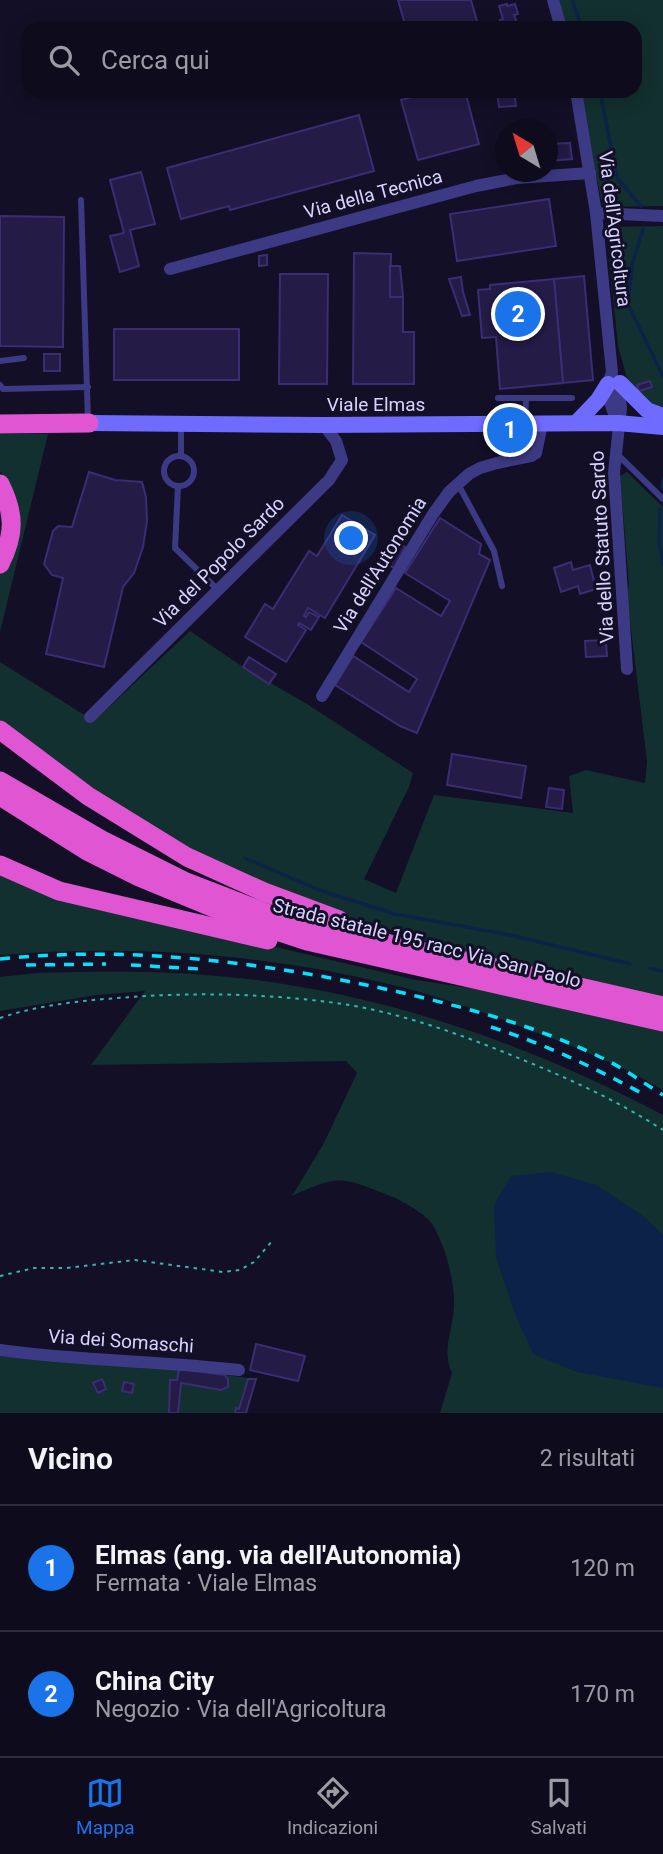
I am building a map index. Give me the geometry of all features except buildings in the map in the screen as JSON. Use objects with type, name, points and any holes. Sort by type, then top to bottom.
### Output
[{"type":"highway","points":[[0,418],[29,423]]},
{"type":"highway","points":[[0,424],[89,423]]},
{"type":"highway","points":[[0,484],[10,503],[12,525],[9,546],[0,564]]},
{"type":"highway","points":[[0,730],[88,796],[187,857],[288,902],[378,933],[394,945]]},
{"type":"highway","name":"Strada statale 195 racc Via San Paolo","points":[[0,781],[102,840],[184,881],[269,914],[394,945],[663,1023]]},
{"type":"highway","name":"Strada statale 195 racc Via San Paolo","points":[[0,796],[88,850],[139,877],[220,911],[307,941],[663,1006]]},
{"type":"highway","points":[[0,865],[59,891],[288,945],[307,941]]},
{"type":"main road","points":[[576,423],[613,380],[647,410],[663,416]]},
{"type":"main road","name":"Viale Elmas","points":[[89,423],[618,423],[663,427]]},
{"type":"street","points":[[552,0],[559,21]]},
{"type":"street","name":"Via dell'Agricoltura","points":[[577,98],[596,213],[613,380],[621,408],[618,423]]},
{"type":"street","name":"Via della Tecnica","points":[[170,269],[476,186],[517,178],[590,173]]},
{"type":"street","points":[[596,213],[663,216]]},
{"type":"street","name":"Via dello Statuto Sardo","points":[[618,423],[615,452],[627,669]]},
{"type":"street","name":"Via dell'Autonomia","points":[[322,696],[449,492],[480,468],[531,456],[538,448],[533,424]]},
{"type":"street","name":"Via del Popolo Sardo","points":[[90,717],[340,467],[341,452],[324,425]]},
{"type":"street","name":"Via dei Somaschi","points":[[0,1350],[59,1358],[137,1361],[239,1370]]},
{"type":"lane","points":[[81,200],[89,423]]},
{"type":"lane","points":[[0,361],[24,358]]},
{"type":"lane","points":[[0,385],[3,389],[88,387]]},
{"type":"lane","points":[[498,398],[572,398]]},
{"type":"lane","points":[[526,398],[533,424]]},
{"type":"lane","points":[[181,424],[181,456]]},
{"type":"lane","points":[[615,452],[663,499]]},
{"type":"lane","points":[[181,456],[190,460],[194,470],[188,484],[178,486],[166,479],[164,470],[168,461],[181,456]]},
{"type":"lane","points":[[458,484],[491,544],[502,586]]},
{"type":"lane","points":[[178,486],[175,548],[218,590]]},
{"type":"path","points":[[0,1018],[17,1012],[64,1004],[176,993],[235,994],[343,1004],[397,1016],[488,1046],[581,1084],[663,1129]]},
{"type":"path","points":[[0,1276],[34,1268],[67,1268],[135,1260],[223,1272],[240,1270],[254,1262],[273,1240]]},
{"type":"green space","points":[[556,0],[663,0],[663,206],[603,207],[579,98],[642,98],[642,21],[562,21]]},
{"type":"green space","points":[[663,226],[663,407],[655,406],[641,397],[628,382],[618,346],[606,227]]},
{"type":"green space","points":[[0,434],[48,434],[0,632],[0,571],[11,488],[0,471]]},
{"type":"green space","points":[[627,472],[663,507],[663,1090],[596,1056],[496,1017],[417,991],[352,976],[252,959],[202,954],[101,951],[0,955],[0,873],[80,901],[416,980],[484,990],[474,956],[306,904],[227,870],[108,801],[0,720],[0,662],[94,721],[190,631],[413,773],[409,787],[364,879],[396,893],[434,795],[573,813],[569,776],[586,770],[645,783],[647,762],[627,596],[629,584],[620,476]]},
{"type":"green space","points":[[156,972],[237,978],[364,1000],[487,1037],[547,1060],[663,1115],[663,1413],[440,1413],[452,1373],[448,1348],[454,1296],[445,1252],[432,1224],[418,1211],[399,1200],[349,1181],[330,1181],[292,1196],[324,1143],[357,1073],[346,1061],[91,1065],[145,991],[96,995],[0,1011],[0,977],[36,973]]},
{"type":"green space","points":[[0,1356],[179,1369],[256,1379],[246,1413],[0,1413]]},
{"type":"water","points":[[551,1172],[596,1185],[643,1216],[663,1235],[663,1388],[577,1372],[533,1354],[516,1316],[496,1258],[494,1205],[511,1176]]},
{"type":"waterway","points":[[572,0],[580,21]]},
{"type":"waterway","points":[[601,98],[617,178],[641,206]]},
{"type":"waterway","points":[[643,229],[632,265],[628,305],[663,376]]},
{"type":"waterway","points":[[662,488],[663,479]]},
{"type":"waterway","points":[[660,509],[659,543],[663,564]]},
{"type":"waterway","points":[[245,858],[319,890],[395,914],[515,936],[630,964]]},
{"type":"waterway","points":[[650,968],[663,971]]},
{"type":"railway","points":[[0,959],[100,954],[201,959],[300,973],[399,992],[476,1011],[552,1036],[608,1061],[663,1095]]},
{"type":"railway","points":[[26,965],[106,964]]},
{"type":"railway","points":[[131,965],[200,969]]},
{"type":"railway","points":[[491,1027],[570,1057],[645,1095]]},
{"type":"place","name":"China City","points":[[518,314]]},
{"type":"place","name":"Elmas (ang. via dell'Autonomia)","points":[[510,430]]}]
